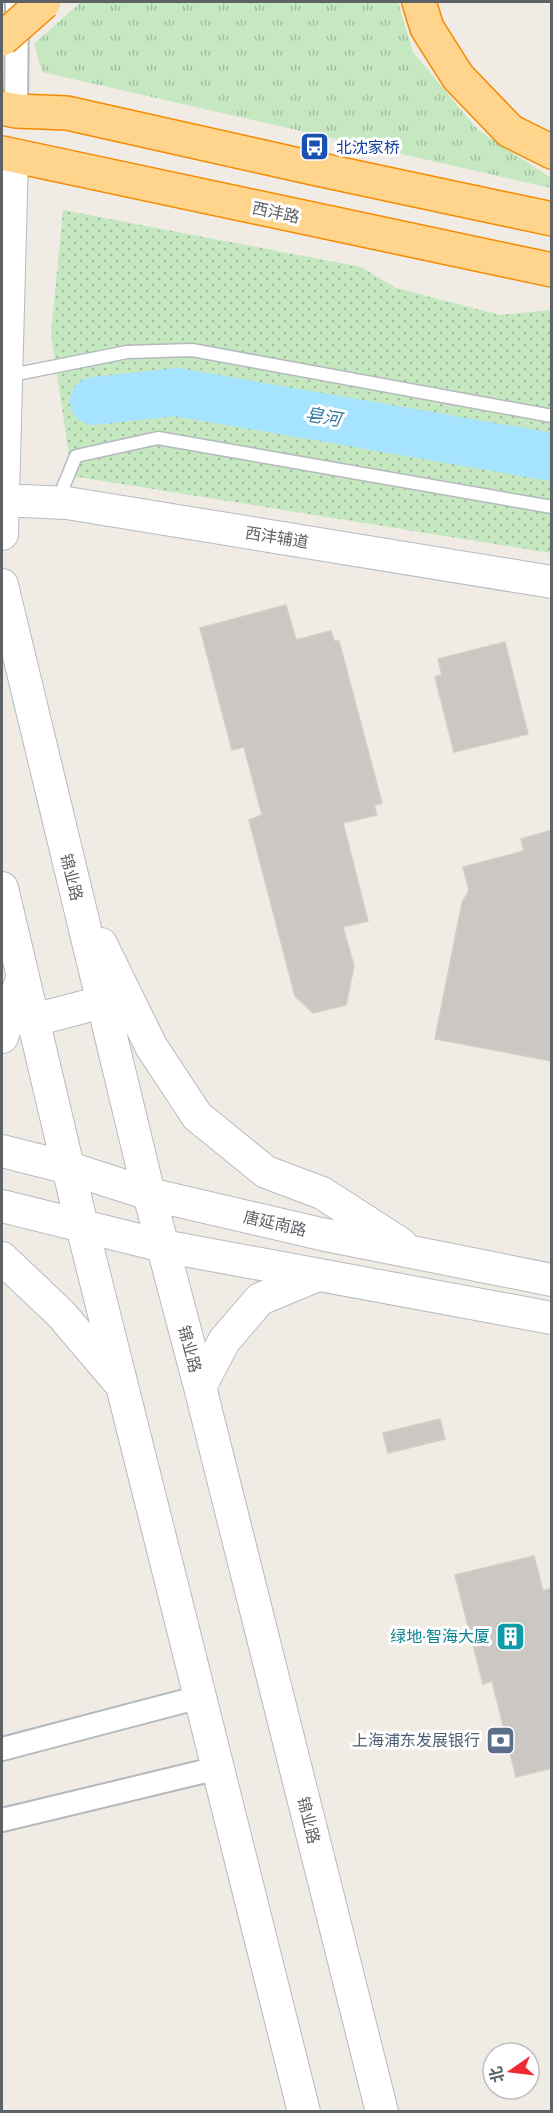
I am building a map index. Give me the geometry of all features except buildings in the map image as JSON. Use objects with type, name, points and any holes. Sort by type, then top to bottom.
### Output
[{"type":"highway","points":[[2,39],[44,2]]},
{"type":"highway","points":[[419,2],[427,28],[458,77],[510,131],[552,152]]},
{"type":"highway","points":[[9,110],[67,112],[317,169],[552,219]]},
{"type":"highway","name":"西沣路","points":[[7,154],[552,270]]},
{"type":"main road","points":[[2,534],[7,154]]},
{"type":"main road","name":"西沣辅道","points":[[2,500],[56,503],[552,582]]},
{"type":"main road","name":"锦业路","points":[[2,585],[149,1194],[200,1387],[382,2112]]},
{"type":"main road","points":[[2,888],[82,1226],[304,2112]]},
{"type":"main road","points":[[76,892],[151,1046],[197,1116],[266,1172],[322,1192],[414,1252]]},
{"type":"main road","points":[[2,1037],[23,976]]},
{"type":"main road","points":[[34,1020],[102,1002]]},
{"type":"main road","name":"唐延南路","points":[[2,1151],[69,1168],[149,1194],[321,1234],[552,1280]]},
{"type":"main road","points":[[2,1206],[163,1246],[552,1318]]},
{"type":"main road","points":[[2,1258],[61,1314],[123,1387]]},
{"type":"main road","points":[[200,1387],[224,1341],[260,1299],[318,1275]]},
{"type":"street","points":[[9,110],[17,2]]},
{"type":"street","points":[[2,1749],[200,1697]]},
{"type":"street","points":[[2,1820],[218,1768]]},
{"type":"lane","points":[[5,376],[127,352],[192,350],[552,416]]},
{"type":"lane","points":[[56,503],[76,456],[158,438],[552,507]]},
{"type":"green space","points":[[81,2],[398,2],[413,52],[478,130],[551,178],[551,188],[42,72],[34,44]]},
{"type":"green space","points":[[63,210],[361,267],[396,288],[500,315],[551,310],[551,553],[72,476],[51,334]]},
{"type":"waterway","name":"皂河","points":[[94,401],[176,392],[552,457]]},
{"type":"place","name":"北沈家桥","points":[[315,147]]},
{"type":"place","name":"绿地·智海大厦","points":[[511,1636]]},
{"type":"place","name":"上海浦东发展银行","points":[[501,1740]]}]
